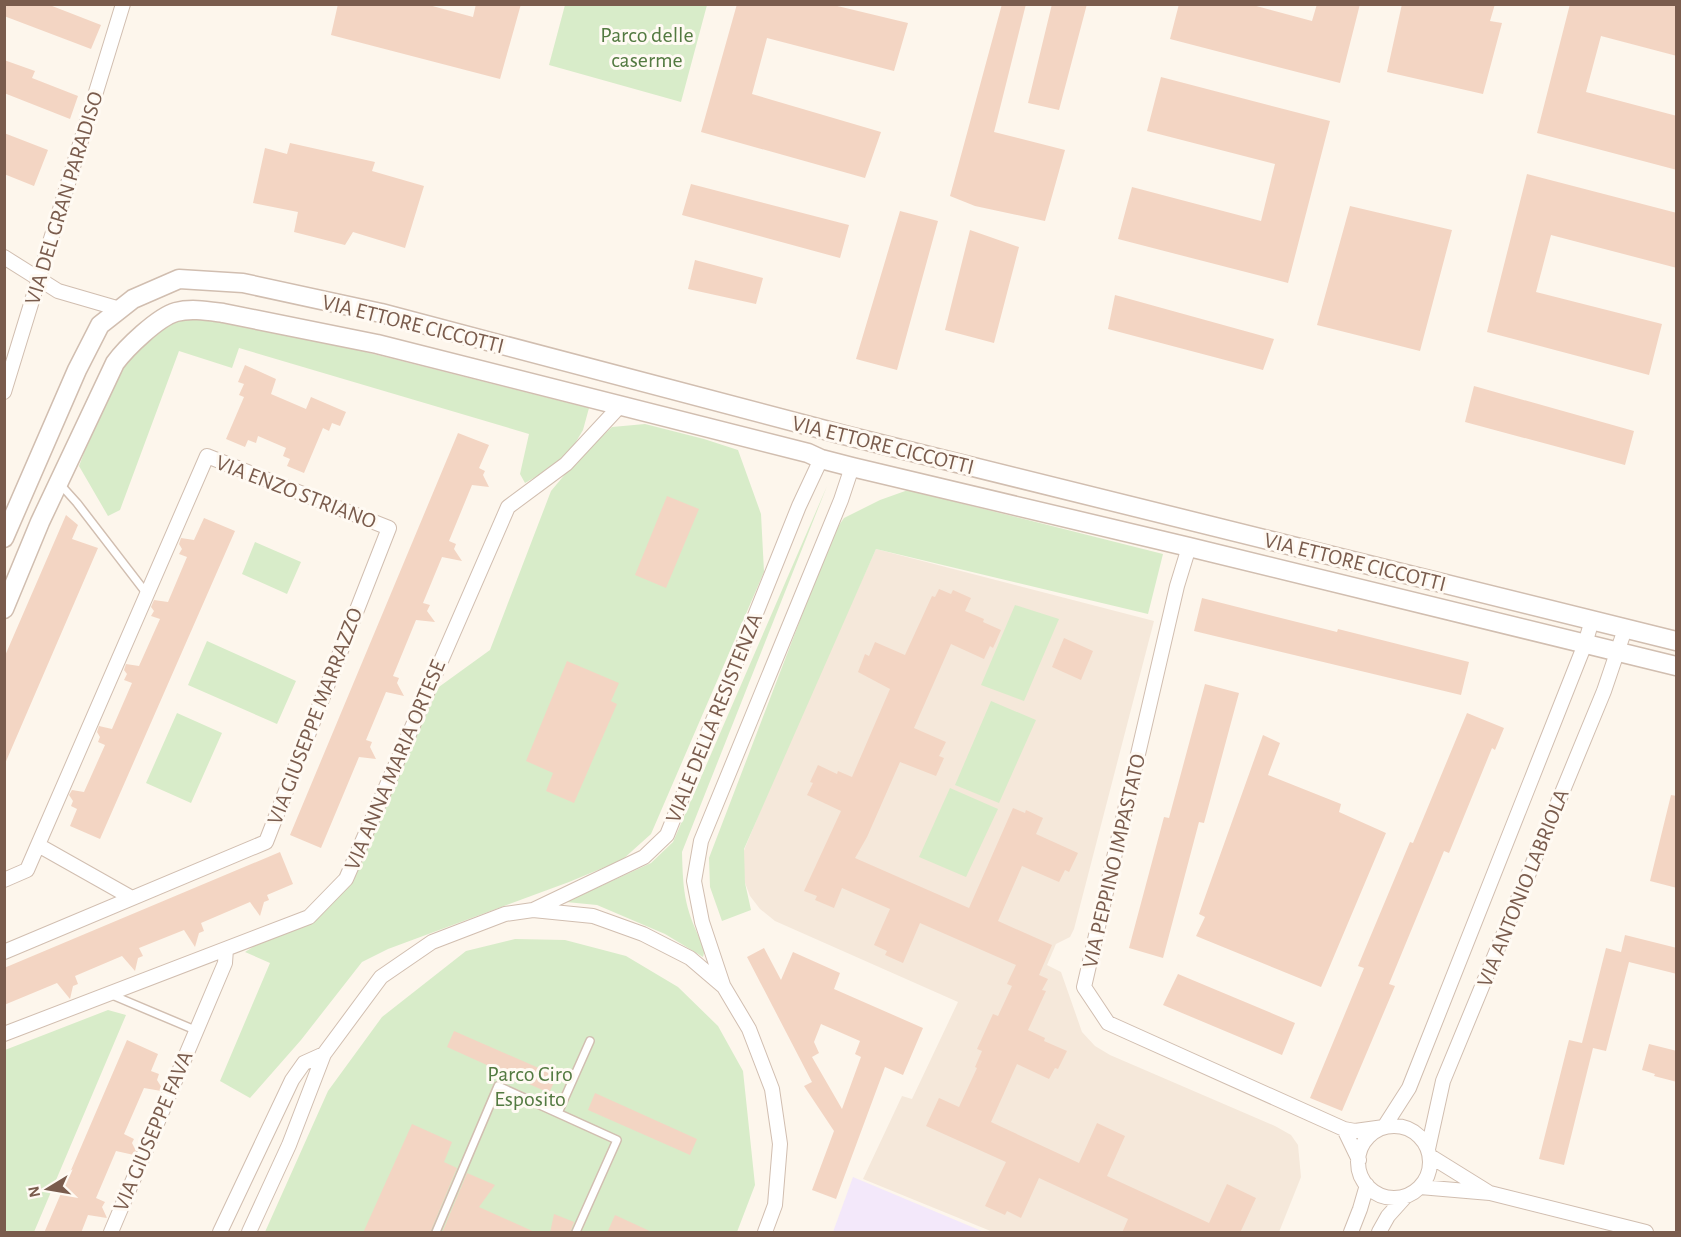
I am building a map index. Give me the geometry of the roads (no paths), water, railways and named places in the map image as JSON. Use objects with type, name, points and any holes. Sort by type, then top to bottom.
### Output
[{"type":"street","name":"VIA DEL GRAN PARADISO","points":[[4,392],[123,4]]},
{"type":"street","points":[[4,257],[58,291],[120,309]]},
{"type":"street","name":"VIA ETTORE CICCOTTI","points":[[4,538],[77,370],[100,325],[133,299],[179,279],[243,283],[381,313],[844,435],[1677,641]]},
{"type":"street","name":"VIA ETTORE CICCOTTI","points":[[4,609],[58,483],[115,363],[122,353],[146,331],[175,312],[198,310],[377,344],[798,450],[852,467],[1677,666]]},
{"type":"street","name":"VIA ANNA MARIA ORTESE","points":[[4,1034],[309,917],[346,879],[508,507],[566,464],[619,406]]},
{"type":"street","points":[[821,459],[844,435]]},
{"type":"street","points":[[844,435],[852,467]]},
{"type":"street","name":"VIA ENZO STRIANO","points":[[4,880],[27,870],[207,456],[389,528]]},
{"type":"street","name":"VIALE DELLA RESISTENZA","points":[[532,910],[644,857],[667,835],[795,516],[821,459]]},
{"type":"street","name":"VIALE DELLA RESISTENZA","points":[[765,1233],[775,1205],[780,1144],[772,1089],[749,1029],[724,987],[702,922],[694,881],[701,841],[841,500],[852,467]]},
{"type":"street","name":"VIA GIUSEPPE MARRAZZO","points":[[4,952],[266,842],[389,528]]},
{"type":"street","name":"VIA PEPPINO IMPASTATO","points":[[1190,547],[1177,586],[1084,987],[1108,1023],[1344,1129],[1355,1131],[1384,1127]]},
{"type":"street","name":"VIA ANTONIO LABRIOLA","points":[[1384,1127],[1408,1088],[1585,644],[1592,620]]},
{"type":"street","name":"VIA ANTONIO LABRIOLA","points":[[1429,1152],[1443,1081],[1604,691],[1625,629]]},
{"type":"street","points":[[38,844],[132,898]]},
{"type":"street","name":"VIALE DELLA RESISTENZA","points":[[249,1233],[289,1145],[324,1054],[381,976],[432,942],[505,914],[532,910],[593,916],[643,934],[690,958],[724,987]]},
{"type":"street","name":"VIA GIUSEPPE FAVA","points":[[111,1233],[225,963],[226,949]]},
{"type":"street","name":"VIALE DELLA RESISTENZA","points":[[220,1233],[291,1080],[304,1063],[324,1054]]},
{"type":"street","points":[[1359,1160],[1362,1144],[1371,1134],[1384,1127],[1396,1125],[1412,1130],[1421,1137],[1429,1152],[1490,1194]]},
{"type":"street","points":[[1344,1129],[1359,1160],[1362,1178],[1367,1185],[1374,1192],[1387,1197],[1406,1196]]},
{"type":"street","points":[[1378,1233],[1388,1216],[1406,1196],[1420,1187],[1429,1171],[1429,1152]]},
{"type":"street","points":[[1351,1233],[1367,1185]]},
{"type":"street","points":[[1420,1187],[1490,1194],[1647,1233]]},
{"type":"lane","points":[[58,483],[77,503],[147,594]]},
{"type":"lane","name":"VIA GIUSEPPE FAVA","points":[[110,994],[195,1030]]},
{"type":"lane","points":[[558,1113],[590,1041]]},
{"type":"lane","points":[[436,1233],[498,1086],[617,1140],[576,1233]]},
{"type":"park label","name":"Parco delle caserme","points":[[647,48]]},
{"type":"park label","name":"Parco Ciro Esposito","points":[[530,1086]]}]
